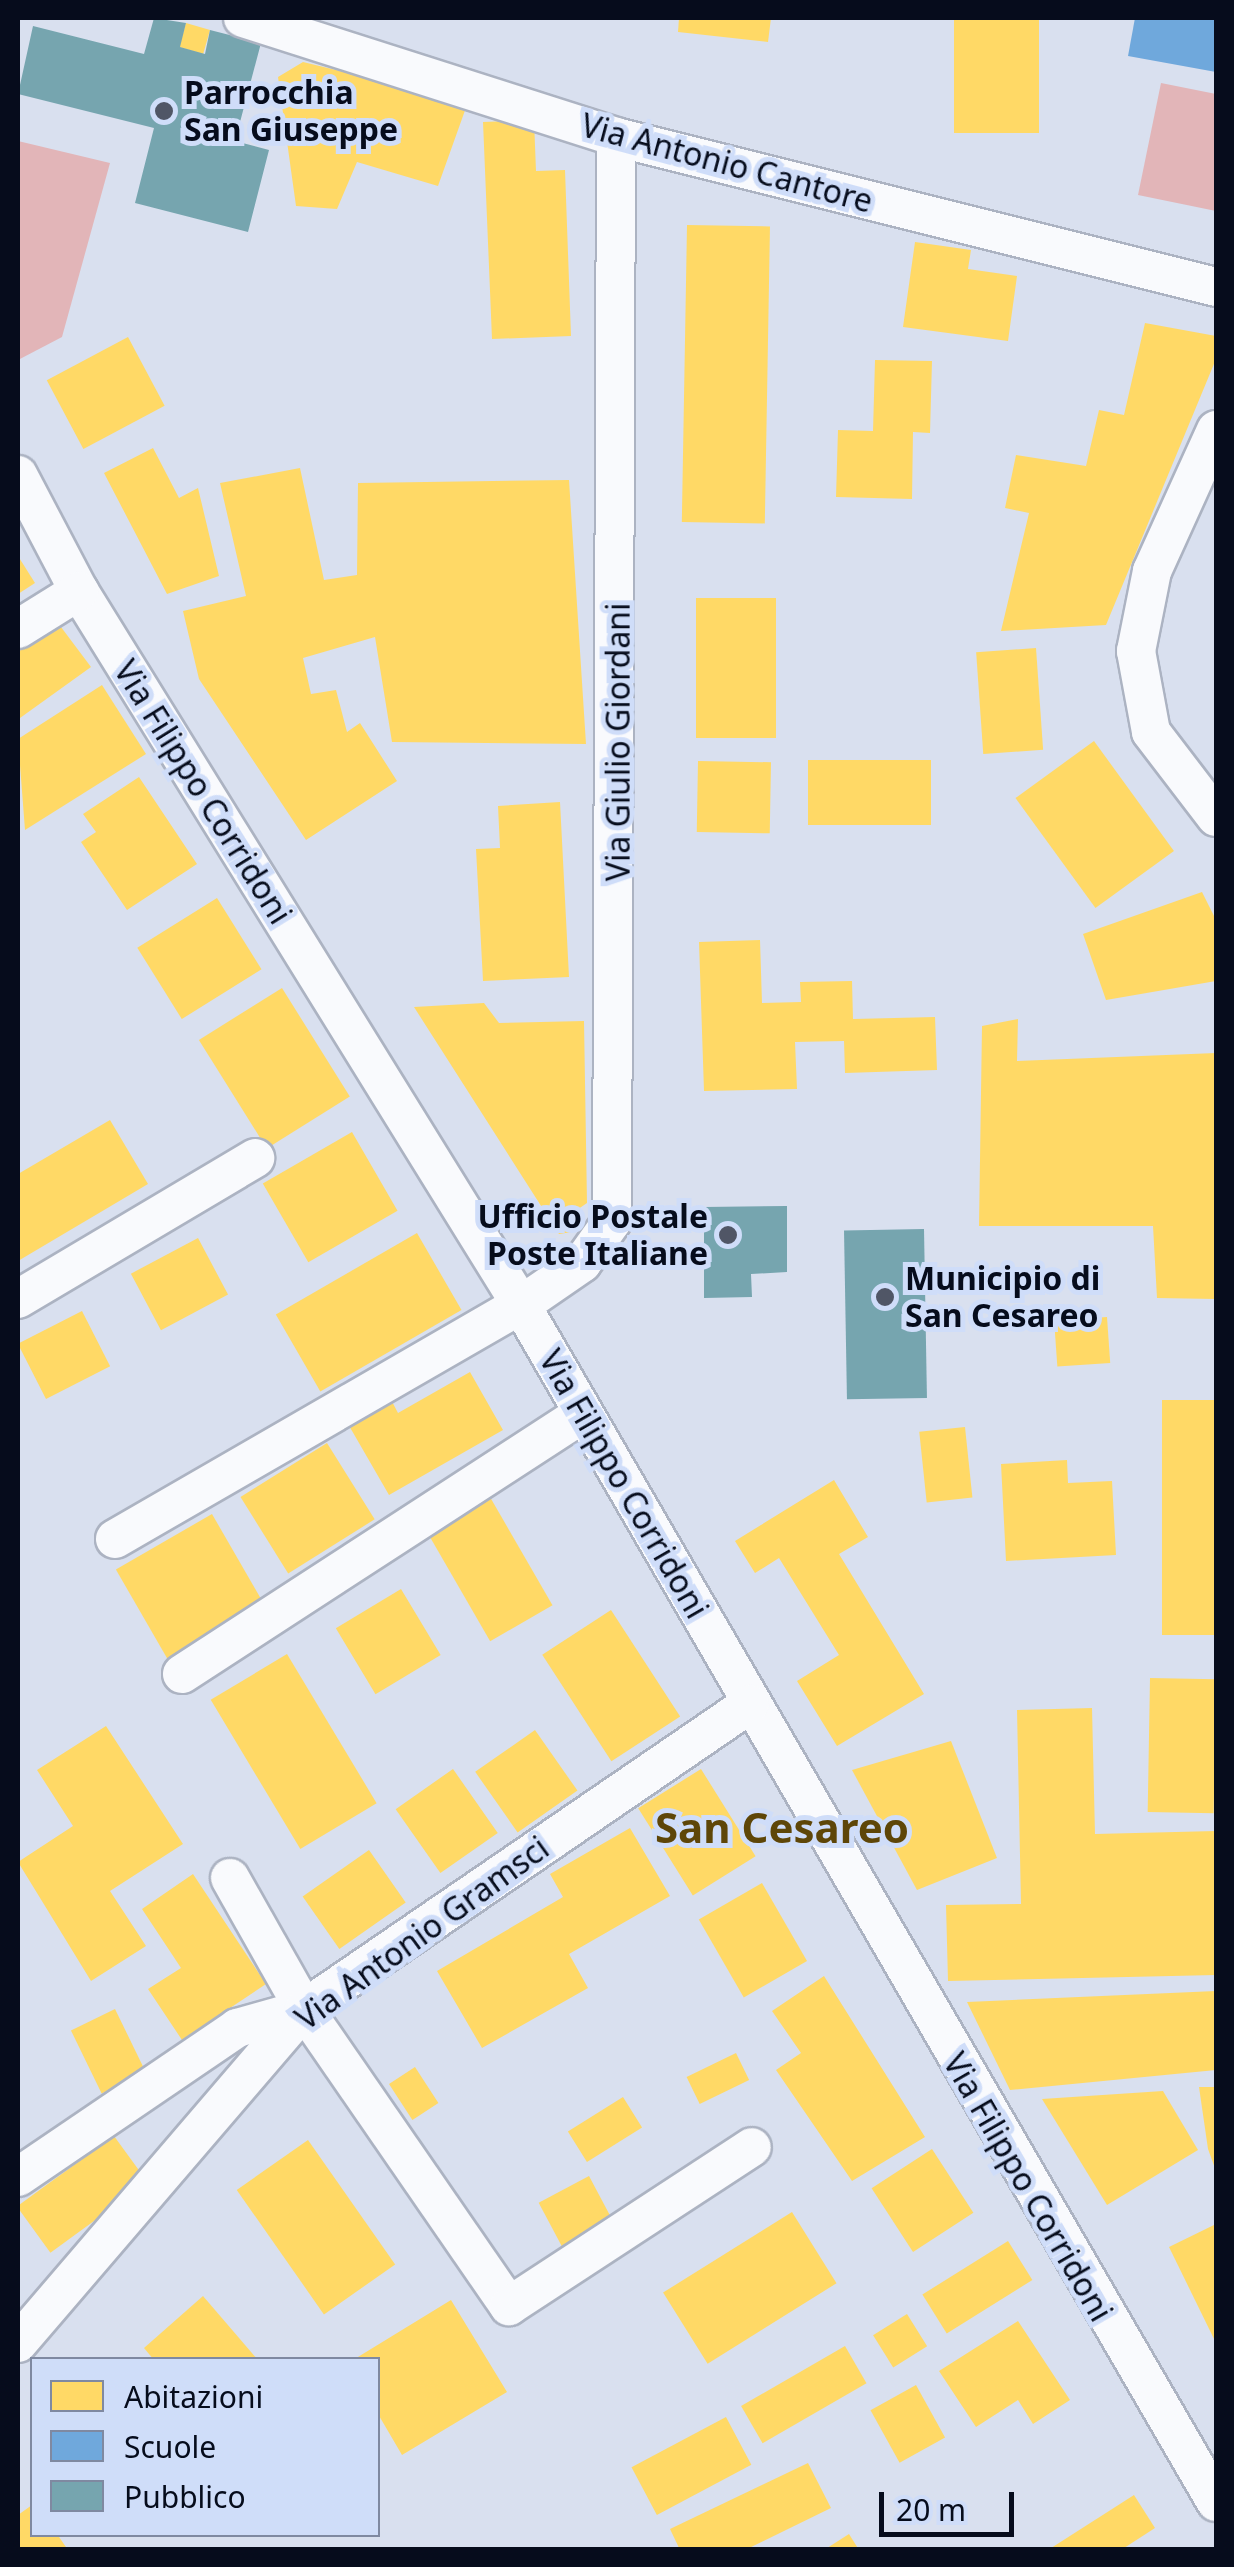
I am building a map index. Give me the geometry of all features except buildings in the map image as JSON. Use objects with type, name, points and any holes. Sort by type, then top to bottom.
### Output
[{"type":"street","name":"Via Antonio Cantore","points":[[243,18],[616,137],[1216,286]]},
{"type":"street","name":"Via Giulio Giordani","points":[[115,1539],[521,1305],[595,1250],[619,1188],[616,137]]},
{"type":"street","points":[[1216,430],[1152,571],[1136,651],[1151,732],[1216,817]]},
{"type":"street","name":"Via Filippo Corridoni","points":[[18,476],[78,591],[521,1305],[1216,2502]]},
{"type":"street","points":[[18,629],[78,591]]},
{"type":"street","points":[[18,1299],[255,1158]]},
{"type":"street","points":[[182,1674],[583,1414]]},
{"type":"street","name":"Via Antonio Gramsci","points":[[18,2343],[304,2009],[750,1704]]},
{"type":"street","points":[[230,1878],[304,2009],[509,2306],[752,2147]]},
{"type":"street","points":[[18,2177],[237,2028],[304,2009]]},
{"type":"shaded area","points":[[1161,83],[1216,94],[1216,211],[1138,195]]},
{"type":"shaded area","points":[[18,141],[110,163],[62,337],[18,360]]},
{"type":"place","name":"Parrocchia San Giuseppe","points":[[164,111]]},
{"type":"place","name":"Ufficio Postale Poste Italiane","points":[[728,1235]]},
{"type":"place","name":"Municipio di San Cesareo","points":[[885,1297]]},
{"type":"district","name":"San Cesareo","points":[[782,1827]]}]
